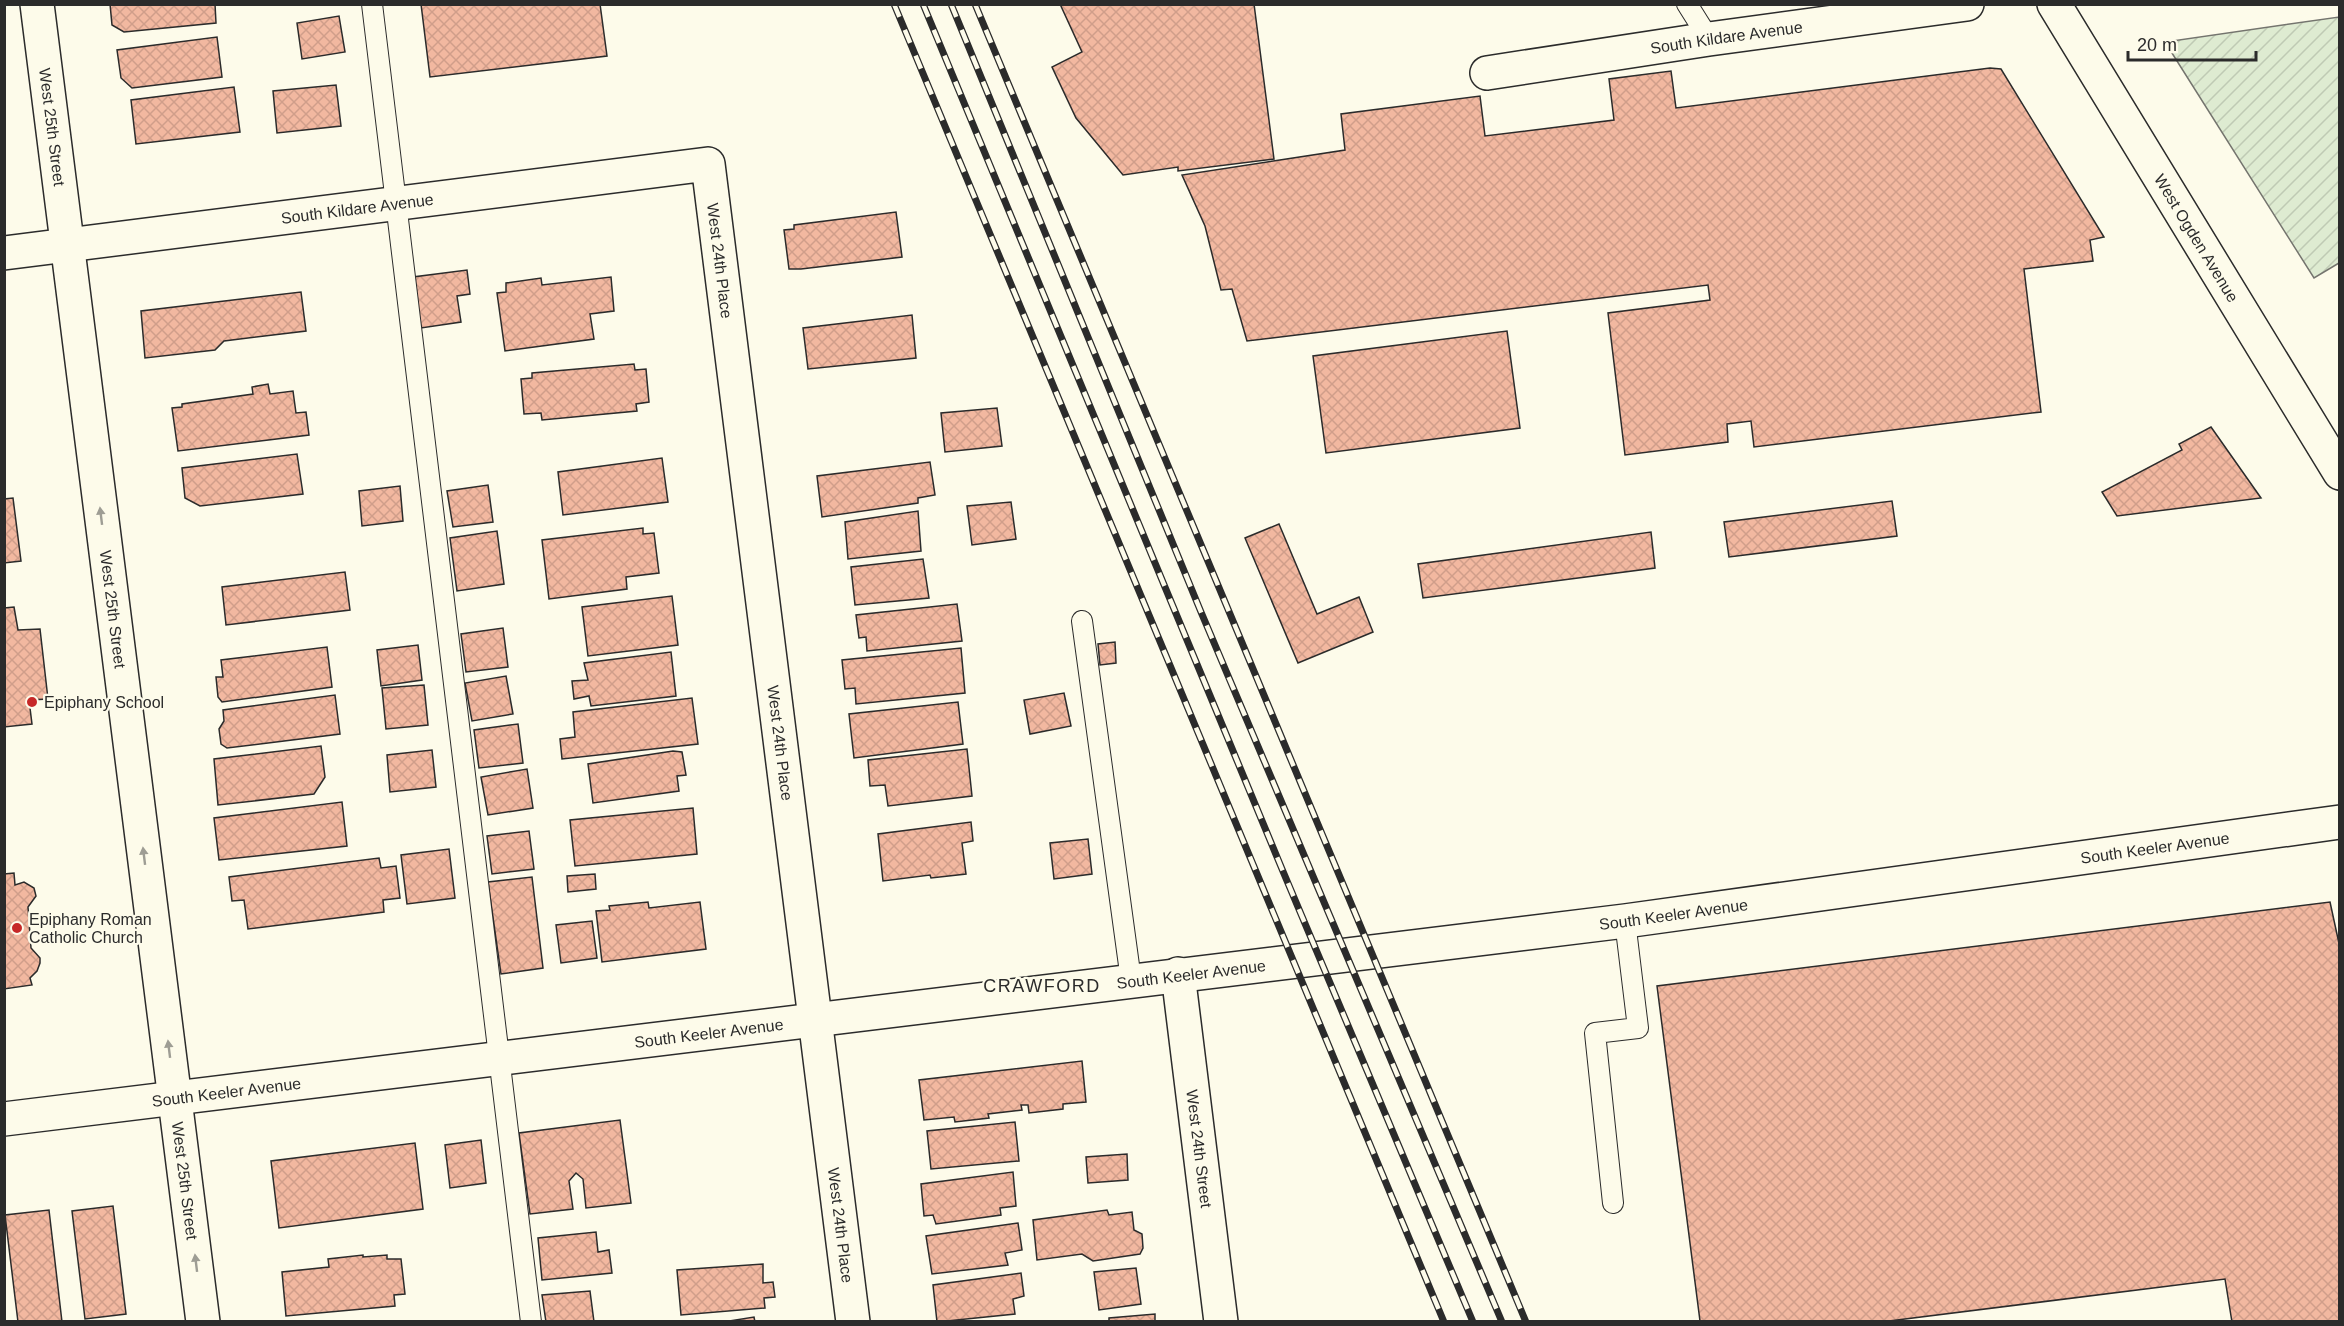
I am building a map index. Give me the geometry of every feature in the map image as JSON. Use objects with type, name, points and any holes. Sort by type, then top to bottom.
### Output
[{"type":"street","name":"West 25th Street","points":[[37,4],[203,1322]]},
{"type":"street","name":"South Kildare Avenue","points":[[1487,73],[1709,39],[1967,4]]},
{"type":"street","name":"West Ogden Avenue","points":[[2054,4],[2340,473]]},
{"type":"street","name":"South Kildare Avenue","points":[[4,253],[708,164]]},
{"type":"street","name":"West 24th Place","points":[[708,164],[853,1322]]},
{"type":"street","name":"South Keeler Avenue","points":[[4,1119],[1626,921],[2340,822]]},
{"type":"street","name":"West 24th Street","points":[[1178,974],[1221,1322]]},
{"type":"lane","points":[[372,4],[531,1322]]},
{"type":"lane","points":[[1687,4],[1709,39]]},
{"type":"lane","points":[[1082,621],[1131,980]]},
{"type":"lane","points":[[1612,1203],[1595,1033],[1638,1028],[1626,921]]},
{"type":"green space","points":[[2339,17],[2339,263],[2314,278],[2165,42]]},
{"type":"building","points":[[110,4],[215,4],[216,23],[124,32],[112,25]]},
{"type":"building","points":[[421,4],[600,4],[607,56],[430,77]]},
{"type":"building","points":[[1060,4],[1254,4],[1274,159],[1178,171],[1178,167],[1123,175],[1076,118],[1052,67],[1082,52]]},
{"type":"building","points":[[339,16],[345,52],[302,59],[297,23]]},
{"type":"building","points":[[217,37],[222,77],[132,88],[121,78],[117,50]]},
{"type":"building","points":[[1990,68],[2001,69],[2104,237],[2090,240],[2093,261],[2024,269],[2041,412],[1754,447],[1751,421],[1727,424],[1728,442],[1625,455],[1608,313],[1710,300],[1708,285],[1247,341],[1232,289],[1221,290],[1205,226],[1182,175],[1345,150],[1341,114],[1480,96],[1485,136],[1614,120],[1609,79],[1671,71],[1676,108]]},
{"type":"building","points":[[336,85],[341,126],[277,133],[273,91]]},
{"type":"building","points":[[234,87],[240,132],[136,144],[131,100]]},
{"type":"building","points":[[896,212],[902,257],[789,269],[784,230],[794,229],[794,225]]},
{"type":"building","points":[[467,270],[470,294],[457,296],[461,322],[421,328],[413,277]]},
{"type":"building","points":[[611,277],[614,311],[590,314],[594,339],[505,351],[497,293],[506,292],[506,283],[541,278],[542,285]]},
{"type":"building","points":[[301,292],[306,331],[224,341],[215,350],[145,358],[141,311]]},
{"type":"building","points":[[912,315],[916,358],[808,369],[803,328]]},
{"type":"building","points":[[1507,331],[1520,428],[1326,453],[1313,356]]},
{"type":"building","points":[[634,364],[635,370],[646,369],[649,402],[636,404],[637,411],[542,420],[541,413],[524,414],[521,379],[532,378],[532,373]]},
{"type":"building","points":[[268,384],[270,394],[293,391],[296,413],[306,412],[309,435],[178,451],[172,408],[182,407],[182,404],[253,394],[252,387]]},
{"type":"building","points":[[997,408],[1002,446],[945,452],[941,413]]},
{"type":"building","points":[[2211,427],[2261,498],[2117,516],[2102,492],[2182,450],[2179,444]]},
{"type":"building","points":[[297,454],[303,494],[200,506],[185,498],[182,468]]},
{"type":"building","points":[[662,458],[668,502],[563,515],[558,472]]},
{"type":"building","points":[[930,462],[935,495],[918,498],[918,503],[822,517],[817,476]]},
{"type":"building","points":[[488,485],[493,522],[453,527],[447,491]]},
{"type":"building","points":[[400,486],[403,521],[362,526],[359,491]]},
{"type":"building","points":[[13,498],[21,561],[4,563],[4,499]]},
{"type":"building","points":[[1892,501],[1897,536],[1729,557],[1724,522]]},
{"type":"building","points":[[1011,502],[1016,539],[972,545],[967,506]]},
{"type":"building","points":[[918,511],[921,551],[848,559],[845,522]]},
{"type":"building","points":[[1279,524],[1317,614],[1359,597],[1373,632],[1298,663],[1245,538]]},
{"type":"building","points":[[643,528],[643,534],[654,533],[659,573],[626,577],[627,589],[549,599],[542,540]]},
{"type":"building","points":[[497,531],[504,584],[457,591],[450,538]]},
{"type":"building","points":[[1651,532],[1655,568],[1423,598],[1418,564]]},
{"type":"building","points":[[923,559],[929,598],[855,605],[851,567]]},
{"type":"building","points":[[345,572],[350,610],[226,625],[222,587]]},
{"type":"building","points":[[672,596],[678,645],[588,656],[582,607]]},
{"type":"building","points":[[957,604],[962,641],[867,651],[866,637],[859,638],[856,615]]},
{"type":"building","points":[[14,607],[18,630],[40,629],[48,699],[29,700],[32,724],[4,727],[4,608]]},
{"type":"building","points":[[503,628],[508,667],[466,672],[461,634]]},
{"type":"building","points":[[1115,642],[1116,663],[1100,665],[1098,644]]},
{"type":"building","points":[[418,645],[422,680],[381,686],[377,650]]},
{"type":"building","points":[[327,647],[332,687],[222,702],[218,697],[216,677],[223,677],[221,660]]},
{"type":"building","points":[[961,648],[965,693],[856,704],[855,688],[845,689],[842,660]]},
{"type":"building","points":[[671,652],[676,696],[591,706],[589,696],[574,699],[572,681],[588,680],[584,663]]},
{"type":"building","points":[[506,676],[513,714],[472,721],[465,683]]},
{"type":"building","points":[[424,685],[428,725],[386,729],[382,688]]},
{"type":"building","points":[[1064,693],[1071,726],[1030,734],[1024,700]]},
{"type":"building","points":[[335,695],[340,734],[227,748],[221,744],[219,729],[224,721],[223,710]]},
{"type":"building","points":[[692,698],[698,744],[562,759],[560,739],[575,737],[573,712]]},
{"type":"building","points":[[958,702],[963,744],[854,758],[849,714]]},
{"type":"building","points":[[518,724],[523,763],[479,768],[474,730]]},
{"type":"building","points":[[321,746],[325,777],[314,794],[218,805],[214,759]]},
{"type":"building","points":[[967,749],[972,796],[888,806],[885,785],[870,786],[868,760]]},
{"type":"building","points":[[432,750],[436,787],[390,792],[387,755]]},
{"type":"building","points":[[673,751],[682,752],[686,775],[677,776],[679,791],[593,803],[588,764]]},
{"type":"building","points":[[527,769],[533,808],[488,815],[481,777]]},
{"type":"building","points":[[342,802],[347,846],[219,860],[214,818]]},
{"type":"building","points":[[693,808],[697,854],[575,866],[570,820]]},
{"type":"building","points":[[971,822],[973,841],[962,843],[966,874],[931,878],[930,875],[883,881],[878,834]]},
{"type":"building","points":[[529,831],[534,869],[492,874],[487,836]]},
{"type":"building","points":[[1088,839],[1092,874],[1054,879],[1050,843]]},
{"type":"building","points":[[449,849],[455,898],[407,904],[401,855]]},
{"type":"building","points":[[379,858],[381,868],[396,866],[400,898],[383,900],[384,912],[248,929],[244,900],[232,901],[229,877]]},
{"type":"building","name":"Epiphany Roman Catholic Church","points":[[14,873],[15,885],[24,882],[34,888],[36,896],[28,907],[31,948],[40,958],[40,963],[37,971],[30,978],[32,985],[4,989],[4,874]]},
{"type":"building","points":[[595,874],[596,889],[568,892],[567,876]]},
{"type":"building","points":[[532,877],[543,968],[501,974],[488,882]]},
{"type":"building","points":[[648,902],[649,908],[700,902],[706,949],[602,962],[596,911],[610,910],[609,906]]},
{"type":"building","points":[[2330,902],[2340,948],[2340,1322],[2232,1322],[2225,1279],[1881,1322],[1700,1321],[1657,986]]},
{"type":"building","points":[[592,921],[597,958],[561,963],[556,925]]},
{"type":"building","points":[[1082,1061],[1086,1102],[1063,1104],[1063,1109],[1029,1113],[1028,1105],[1021,1105],[1022,1110],[988,1114],[989,1118],[955,1122],[954,1117],[924,1120],[919,1080]]},
{"type":"building","points":[[620,1120],[631,1203],[586,1208],[583,1179],[576,1173],[569,1181],[573,1209],[530,1214],[519,1133]]},
{"type":"building","points":[[1015,1122],[1019,1161],[931,1169],[927,1131]]},
{"type":"building","points":[[481,1140],[486,1183],[450,1188],[445,1145]]},
{"type":"building","points":[[415,1143],[423,1209],[279,1228],[271,1161]]},
{"type":"building","points":[[1127,1154],[1128,1180],[1088,1183],[1086,1157]]},
{"type":"building","points":[[1013,1172],[1016,1206],[1000,1208],[1001,1215],[936,1224],[933,1215],[924,1216],[921,1184]]},
{"type":"building","points":[[113,1206],[126,1314],[85,1319],[72,1211]]},
{"type":"building","points":[[49,1210],[62,1322],[18,1322],[5,1215]]},
{"type":"building","points":[[1107,1210],[1109,1215],[1132,1212],[1134,1230],[1142,1234],[1143,1248],[1140,1254],[1093,1261],[1082,1254],[1037,1260],[1033,1220]]},
{"type":"building","points":[[1018,1223],[1022,1250],[1005,1253],[1008,1265],[932,1274],[926,1236]]},
{"type":"building","points":[[596,1232],[598,1252],[609,1250],[612,1273],[542,1280],[538,1238]]},
{"type":"building","points":[[363,1255],[363,1257],[387,1255],[387,1259],[401,1259],[405,1294],[394,1295],[395,1306],[286,1316],[282,1272],[329,1267],[328,1259]]},
{"type":"building","points":[[763,1264],[763,1283],[773,1282],[775,1297],[764,1298],[765,1308],[681,1315],[677,1270]]},
{"type":"building","points":[[1136,1268],[1141,1304],[1099,1310],[1094,1272]]},
{"type":"building","points":[[1021,1273],[1024,1296],[1013,1299],[1015,1314],[937,1322],[933,1285]]},
{"type":"building","points":[[590,1291],[594,1322],[546,1322],[542,1295]]},
{"type":"building","points":[[1155,1314],[1155,1322],[1109,1322],[1109,1318]]},
{"type":"building","points":[[754,1317],[755,1322],[723,1322]]},
{"type":"railway","points":[[894,4],[1444,1322]]},
{"type":"railway","points":[[923,4],[1282,869],[1473,1322]]},
{"type":"railway","points":[[951,4],[1201,612],[1502,1322]]},
{"type":"railway","points":[[975,4],[1526,1322]]},
{"type":"place","name":"Epiphany School","points":[[32,702]]},
{"type":"place","name":"Epiphany Roman Catholic Church","points":[[17,928]]},
{"type":"district","name":"CRAWFORD","points":[[1042,986]]}]
